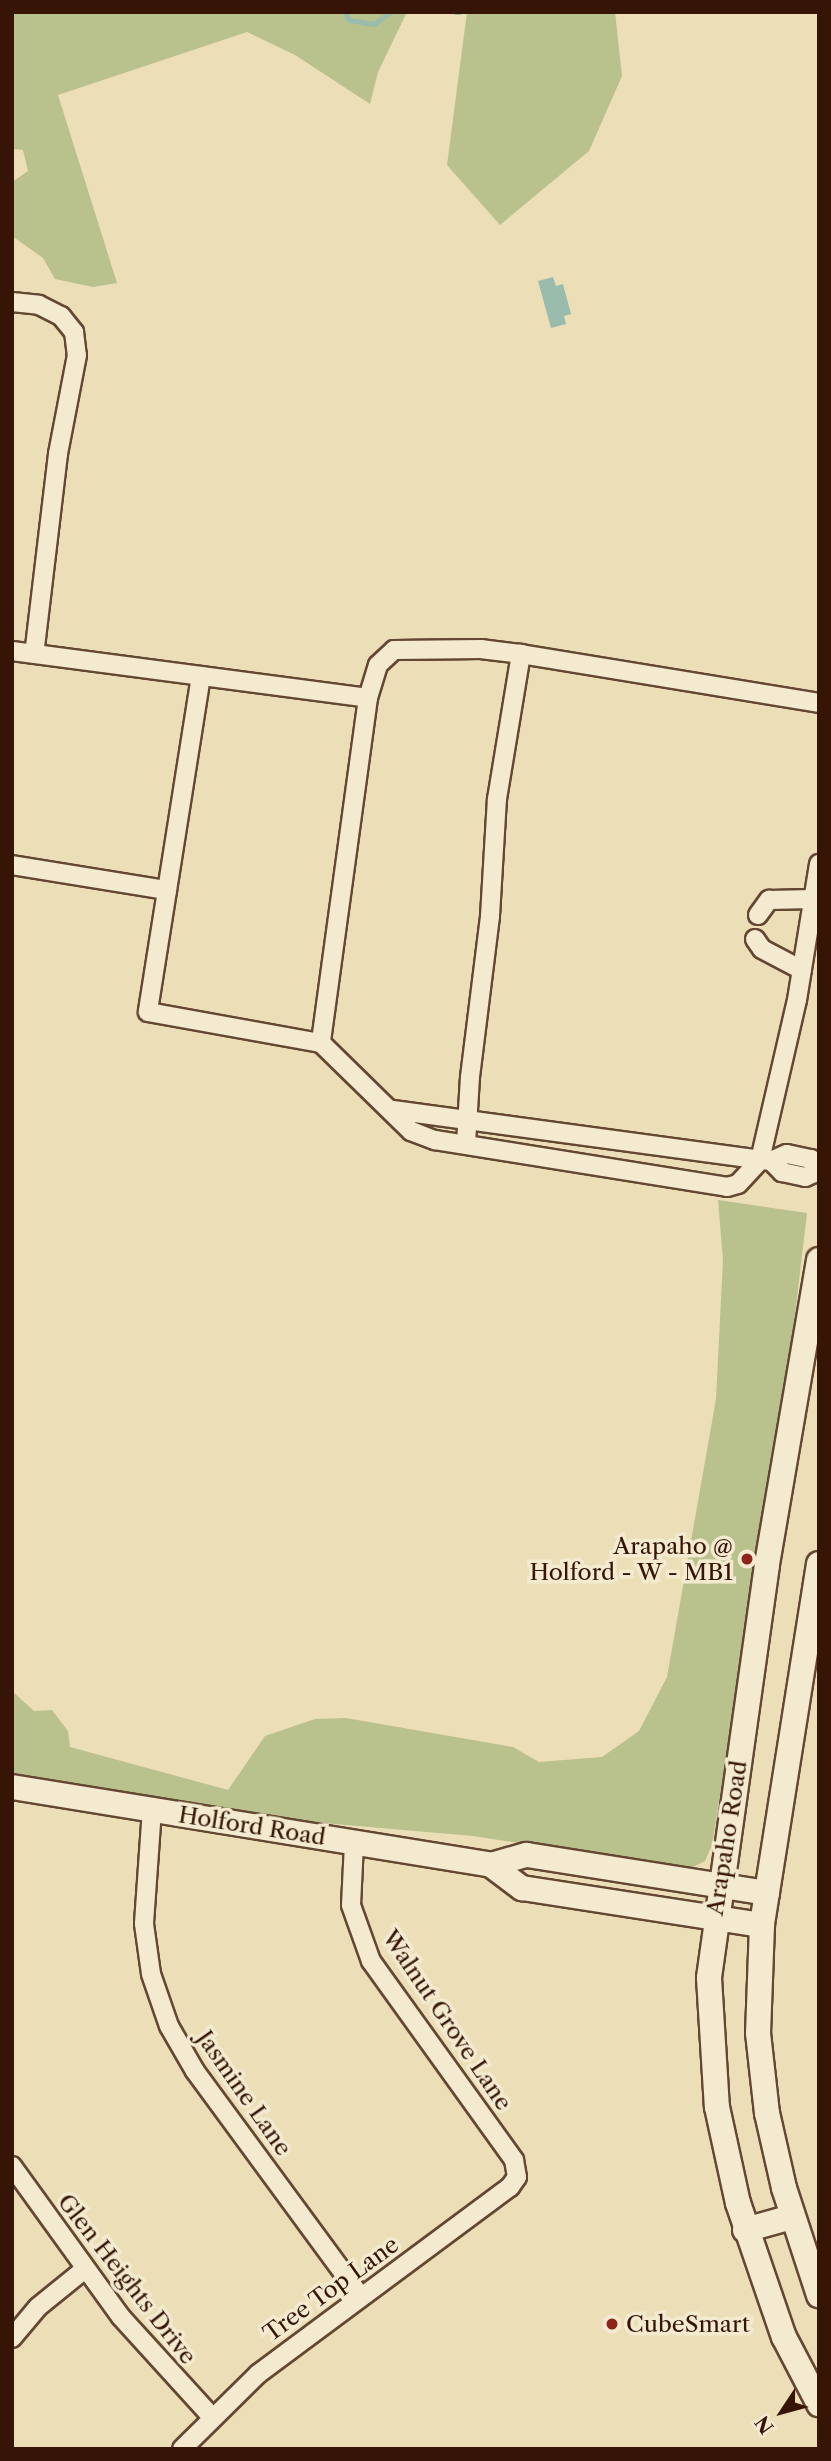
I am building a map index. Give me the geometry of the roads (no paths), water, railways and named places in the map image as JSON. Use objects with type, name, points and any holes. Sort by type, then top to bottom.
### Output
[{"type":"main road","name":"Arapaho Road","points":[[819,1260],[714,1919],[709,2012],[718,2107],[745,2230],[784,2337],[819,2404]]},
{"type":"main road","name":"Arapaho Road","points":[[819,1564],[762,1925],[760,2065],[792,2217],[819,2295]]},
{"type":"main road","name":"Holford Road","points":[[12,1787],[491,1865],[527,1855],[767,1893]]},
{"type":"main road","name":"Holford Road","points":[[491,1865],[522,1888],[762,1925]]},
{"type":"main road","points":[[745,2230],[792,2217]]},
{"type":"street","points":[[12,302],[39,305],[61,316],[74,332],[77,355],[58,454],[34,654]]},
{"type":"street","points":[[321,1043],[368,698],[378,665],[394,650],[482,649],[522,654],[819,704]]},
{"type":"street","points":[[12,651],[368,698]]},
{"type":"street","points":[[466,1144],[470,1120],[470,1077],[490,916],[497,799],[522,654]]},
{"type":"street","points":[[201,676],[148,1012],[321,1043],[370,1094],[393,1110],[411,1131],[435,1140],[727,1187],[749,1176],[766,1161],[819,864]]},
{"type":"street","points":[[12,865],[167,890]]},
{"type":"street","points":[[758,915],[769,900],[813,899]]},
{"type":"street","points":[[755,939],[762,949],[802,970]]},
{"type":"street","points":[[393,1110],[766,1161],[782,1172],[805,1177],[819,1169]]},
{"type":"street","name":"Jasmine Lane","points":[[152,1810],[144,1924],[150,1974],[169,2026],[195,2071],[361,2297]]},
{"type":"street","name":"Walnut Grove Lane","points":[[354,1843],[351,1905],[371,1961],[514,2160],[517,2177]]},
{"type":"street","name":"Glen Heights Drive","points":[[12,2166],[85,2269],[152,2356],[211,2416]]},
{"type":"street","name":"Tree Top Lane","points":[[182,2449],[211,2416],[258,2374],[510,2187],[517,2177]]},
{"type":"street","points":[[12,2338],[38,2307],[85,2269]]},
{"type":"waterway","points":[[345,12],[349,20],[374,24],[390,12]]},
{"type":"place","name":"Arapaho @ Holford - W - MB1","points":[[747,1559]]},
{"type":"place","name":"CubeSmart","points":[[612,2324]]}]
